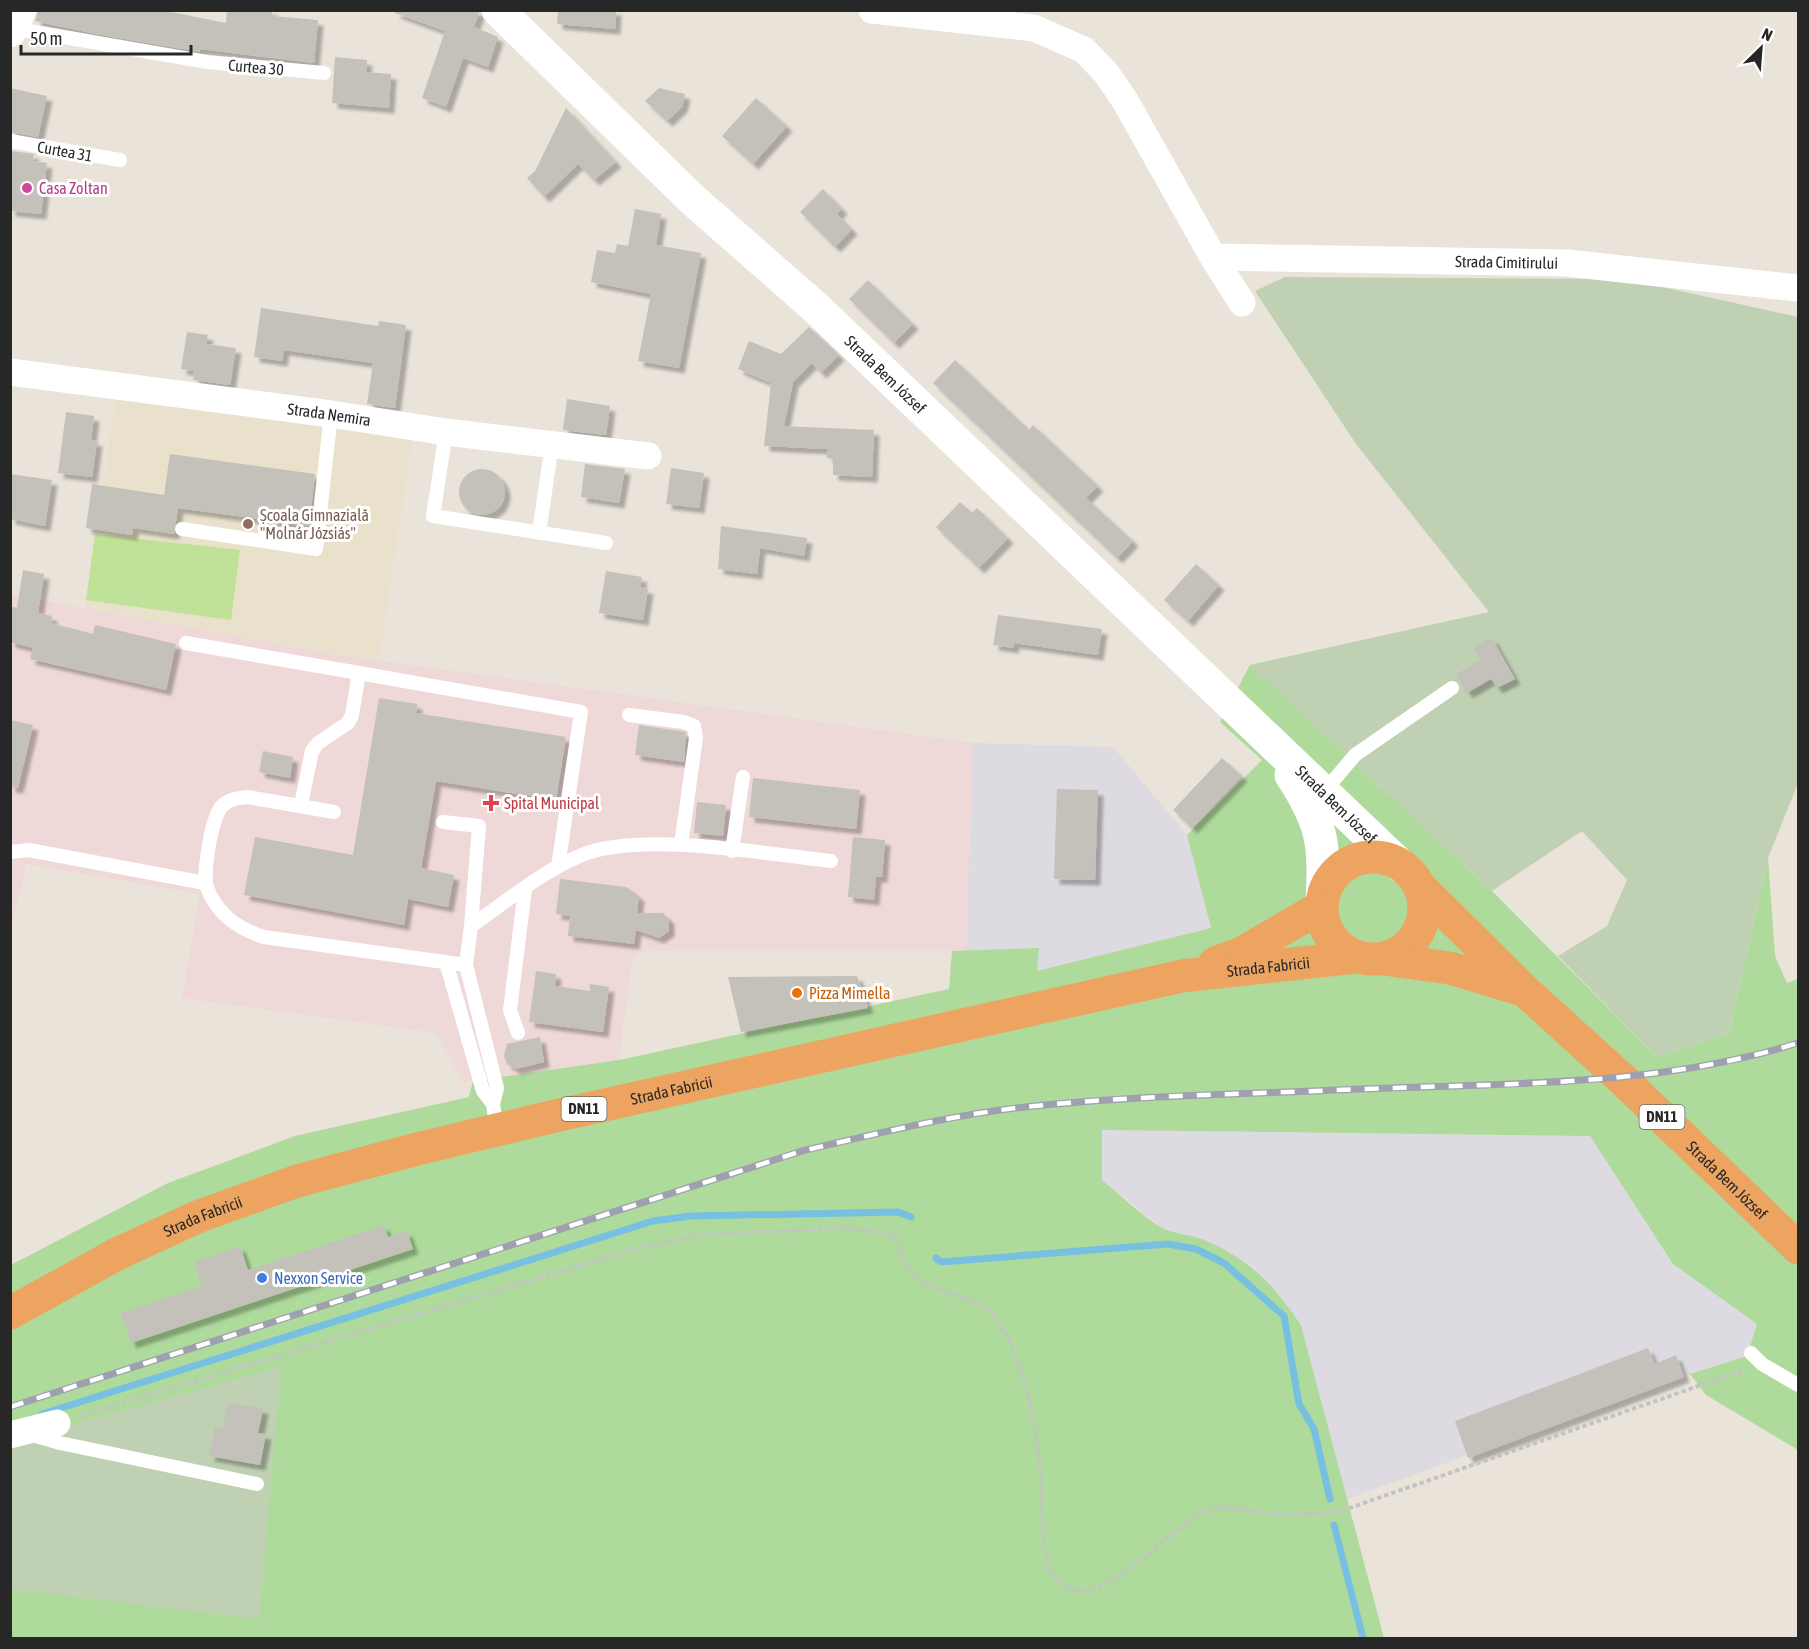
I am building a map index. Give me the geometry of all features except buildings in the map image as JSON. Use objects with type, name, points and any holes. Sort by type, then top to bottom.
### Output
[{"type":"highway","name":"DN11","points":[[1322,904],[1333,876],[1358,860],[1372,857],[1410,876],[1423,900],[1423,916],[1419,931],[1410,944],[1398,953],[1370,958]]},
{"type":"highway","name":"Strada Bem József","points":[[1410,876],[1524,990],[1622,1079],[1798,1248]]},
{"type":"highway","points":[[1322,904],[1329,935],[1341,948],[1370,958]]},
{"type":"highway","name":"Strada Fabricii","points":[[1182,976],[1242,953],[1322,904]]},
{"type":"highway","name":"Strada Fabricii","points":[[10,1313],[117,1254],[197,1216],[250,1196],[495,1117],[1182,976],[1370,958]]},
{"type":"highway","name":"Strada Bem József","points":[[1370,958],[1450,968],[1524,990]]},
{"type":"main road","name":"Strada Bem József","points":[[498,10],[693,200],[815,308],[1410,876]]},
{"type":"main road","name":"Strada Bem József","points":[[1270,744],[1308,800],[1320,833],[1324,853],[1322,904]]},
{"type":"street","points":[[872,10],[1034,28],[1084,50],[1107,73],[1124,99],[1242,303]]},
{"type":"street","name":"Strada Cimitirului","points":[[1214,257],[1567,263],[1798,288]]},
{"type":"street","name":"Strada Nemira","points":[[10,372],[332,414],[446,432],[648,456]]},
{"type":"street","points":[[16,1433],[57,1423]]},
{"type":"lane","name":"Curtea 30","points":[[14,21],[207,62],[324,73]]},
{"type":"lane","name":"Curtea 31","points":[[10,141],[120,160]]},
{"type":"lane","points":[[182,529],[316,549],[332,414]]},
{"type":"lane","points":[[446,432],[433,516],[606,543]]},
{"type":"lane","points":[[539,532],[552,444]]},
{"type":"lane","points":[[186,643],[581,712],[558,867]]},
{"type":"lane","points":[[300,804],[312,751],[318,743],[341,729],[352,715],[359,673]]},
{"type":"lane","points":[[1323,793],[1356,755],[1452,688]]},
{"type":"lane","points":[[629,715],[684,722],[694,726],[696,738],[681,845]]},
{"type":"lane","points":[[732,851],[742,777]]},
{"type":"lane","points":[[334,812],[300,804],[248,797],[236,798],[223,806],[212,829],[205,883],[214,902],[230,919],[264,937],[466,965]]},
{"type":"lane","points":[[443,822],[479,826],[466,965],[497,1088],[495,1117]]},
{"type":"lane","points":[[471,926],[558,867],[585,854],[603,849],[681,845],[831,861]]},
{"type":"lane","points":[[10,852],[29,850],[205,883]]},
{"type":"lane","points":[[518,1033],[510,1010],[525,889]]},
{"type":"lane","points":[[446,962],[483,1091],[495,1117]]},
{"type":"lane","points":[[1751,1353],[1762,1364],[1798,1385]]},
{"type":"lane","points":[[16,1433],[257,1484]]},
{"type":"path","points":[[57,1423],[639,1248],[700,1234],[836,1228],[885,1232],[898,1240],[904,1262],[914,1274],[929,1284],[983,1307],[992,1315],[1010,1341],[1025,1382],[1040,1468],[1047,1560],[1053,1575],[1064,1585],[1080,1591],[1090,1590],[1112,1580],[1200,1512],[1213,1507],[1303,1515],[1341,1511],[1762,1364]]},
{"type":"shaded area","name":"Școala Gimnazială \"Molnár Józsiás\"","points":[[116,399],[412,440],[379,659],[332,654],[85,609]]},
{"type":"shaded area","name":"Spital Municipal","points":[[11,595],[332,654],[973,743],[966,951],[644,951],[632,958],[619,1060],[462,1082],[437,1033],[182,998],[200,894],[26,864],[11,928]]},
{"type":"shaded area","points":[[973,743],[1113,747],[1187,835],[1211,928],[1037,971],[1038,948],[966,951]]},
{"type":"shaded area","points":[[1102,1130],[1590,1136],[1673,1264],[1757,1324],[1747,1356],[1690,1374],[1347,1499],[1301,1325],[1281,1296],[1255,1268],[1231,1253],[1197,1237],[1163,1229],[1102,1180]]},
{"type":"green space","points":[[1285,277],[1600,279],[1667,288],[1798,317],[1798,783],[1768,858],[1729,1033],[1657,1057],[1558,956],[1607,926],[1627,880],[1582,831],[1492,891],[1250,665],[1489,612],[1356,444],[1255,291]]},
{"type":"green space","points":[[95,534],[240,550],[231,620],[86,600]]},
{"type":"green space","points":[[1250,665],[1492,891],[1657,1057],[1729,1033],[1768,858],[1775,956],[1787,983],[1798,979],[1798,1450],[1706,1395],[1690,1374],[1747,1356],[1757,1324],[1673,1264],[1590,1136],[1102,1130],[1102,1180],[1155,1224],[1172,1232],[1199,1238],[1217,1246],[1258,1272],[1301,1325],[1384,1638],[11,1638],[11,1265],[168,1183],[295,1136],[469,1097],[473,1081],[619,1060],[949,989],[952,951],[1039,948],[1037,971],[1211,928],[1187,835],[1262,760],[1220,722]]},
{"type":"green space","points":[[281,1367],[259,1619],[11,1589],[11,1448],[27,1443],[66,1451],[66,1426]]},
{"type":"waterway","points":[[42,1414],[653,1221],[691,1216],[898,1212],[911,1217]]},
{"type":"waterway","points":[[936,1258],[941,1262],[1168,1244],[1196,1249],[1224,1263],[1284,1316],[1299,1404],[1314,1429],[1330,1499]]},
{"type":"waterway","points":[[1334,1525],[1363,1638]]},
{"type":"railway","points":[[10,1407],[802,1151],[913,1126],[997,1110],[1109,1100],[1528,1083],[1637,1075],[1691,1068],[1798,1043]]},
{"type":"place","name":"Casa Zoltan","points":[[27,188]]},
{"type":"place","name":"Școala Gimnazială \"Molnár Józsiás\"","points":[[248,524]]},
{"type":"place","name":"Spital Municipal","points":[[491,803]]},
{"type":"place","name":"Pizza Mimella","points":[[797,993]]},
{"type":"place","name":"Nexxon Service","points":[[262,1278]]}]
